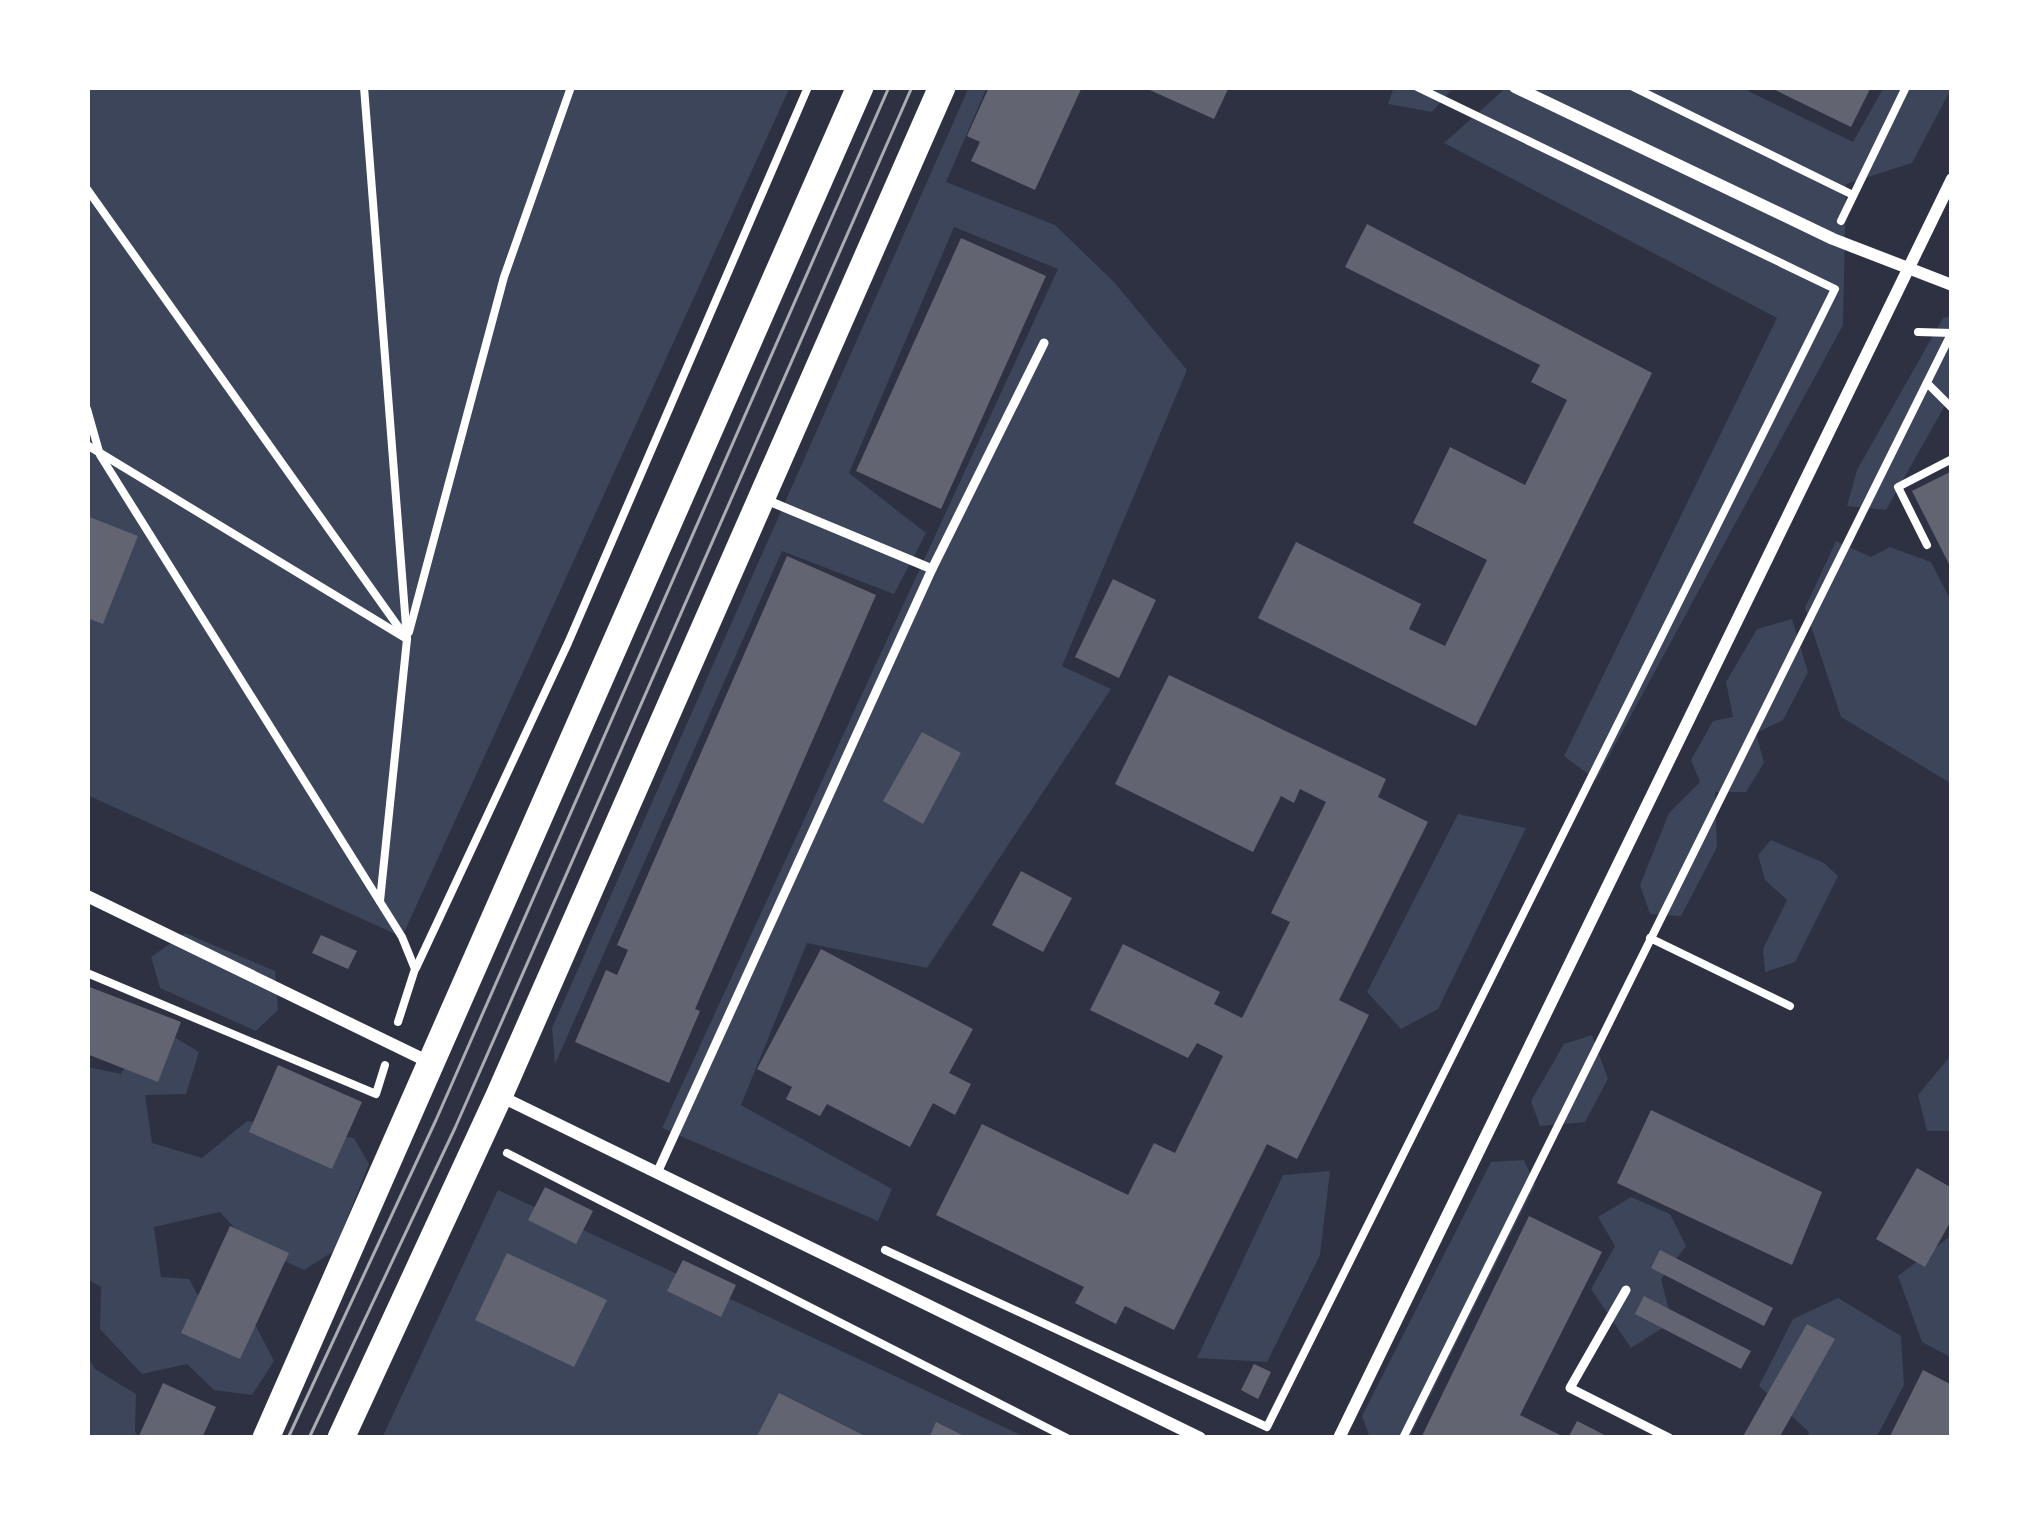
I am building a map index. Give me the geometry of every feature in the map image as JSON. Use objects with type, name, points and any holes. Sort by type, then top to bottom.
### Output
[{"type":"main road","points":[[266,1438],[860,87]]},
{"type":"main road","points":[[341,1438],[500,1096],[942,87]]},
{"type":"street","points":[[1515,87],[1833,238],[1952,285]]},
{"type":"street","points":[[1339,1438],[1952,179]]},
{"type":"street","points":[[87,896],[432,1064]]},
{"type":"street","points":[[500,1096],[1200,1438]]},
{"type":"lane","points":[[657,1173],[932,569],[1044,343]]},
{"type":"lane","points":[[762,498],[932,569]]},
{"type":"lane","points":[[1626,1290],[1570,1388],[1669,1438]]},
{"type":"path","points":[[364,87],[407,639]]},
{"type":"path","points":[[380,902],[407,639],[504,278],[571,87]]},
{"type":"path","points":[[87,974],[376,1094],[415,969],[568,643],[808,87]]},
{"type":"path","points":[[872,1244],[1268,1427],[1834,289],[1417,87]]},
{"type":"path","points":[[1634,87],[1853,195]]},
{"type":"path","points":[[1833,238],[1906,87]]},
{"type":"path","points":[[87,189],[407,639]]},
{"type":"path","points":[[1403,1438],[1952,333],[1918,332]]},
{"type":"path","points":[[1927,383],[1952,408]]},
{"type":"path","points":[[87,410],[100,455],[380,902],[415,969]]},
{"type":"path","points":[[87,445],[407,639]]},
{"type":"path","points":[[1927,545],[1898,487],[1952,459]]},
{"type":"path","points":[[1650,938],[1790,1006]]},
{"type":"path","points":[[505,1152],[1067,1438]]},
{"type":"shaded area","points":[[87,87],[790,87],[402,937],[87,795]]},
{"type":"shaded area","points":[[969,87],[987,87],[946,182],[1055,225],[1114,282],[1187,370],[1062,666],[1111,689],[927,968],[807,943],[741,1105],[892,1189],[878,1221],[662,1128],[1058,269],[954,227],[849,473],[926,533],[894,594],[782,551],[555,1064],[552,1028]]},
{"type":"shaded area","points":[[1394,87],[1454,87],[1432,112],[1388,104]]},
{"type":"shaded area","points":[[1507,87],[1740,87],[1853,142],[1884,87],[1952,87],[1912,163],[1846,184],[1843,325],[1596,780],[1564,756],[1777,318],[1444,143]]},
{"type":"shaded area","points":[[1952,316],[1952,393],[1886,510],[1847,506],[1857,470],[1943,318]]},
{"type":"shaded area","points":[[1836,541],[1871,557],[1890,547],[1931,562],[1952,603],[1952,784],[1841,717],[1805,608]]},
{"type":"shaded area","points":[[1792,619],[1808,672],[1783,720],[1756,733],[1764,763],[1746,792],[1715,792],[1717,847],[1681,916],[1650,914],[1640,885],[1669,813],[1700,782],[1691,760],[1713,721],[1733,717],[1726,682],[1757,629]]},
{"type":"shaded area","points":[[1458,814],[1526,828],[1438,1009],[1401,1029],[1367,992]]},
{"type":"shaded area","points":[[1771,840],[1824,863],[1838,876],[1795,962],[1765,972],[1763,949],[1787,900],[1765,880],[1758,855]]},
{"type":"shaded area","points":[[185,933],[275,971],[278,1010],[256,1031],[160,988],[151,957]]},
{"type":"shaded area","points":[[166,1032],[199,1052],[186,1094],[145,1095],[152,1143],[202,1158],[247,1121],[354,1138],[369,1164],[334,1251],[304,1270],[250,1245],[220,1212],[154,1227],[161,1277],[189,1279],[207,1312],[247,1309],[274,1361],[252,1395],[214,1390],[187,1364],[142,1374],[100,1329],[101,1287],[87,1279],[87,1067],[121,1074],[135,1050]]},
{"type":"shaded area","points":[[1592,1035],[1608,1079],[1585,1122],[1540,1126],[1531,1101],[1564,1044]]},
{"type":"shaded area","points":[[1952,1054],[1952,1131],[1927,1131],[1918,1095]]},
{"type":"shaded area","points":[[1524,1160],[1535,1185],[1409,1438],[1370,1438],[1362,1416],[1491,1162]]},
{"type":"shaded area","points":[[1330,1171],[1320,1255],[1267,1362],[1197,1358],[1283,1175]]},
{"type":"shaded area","points":[[498,1190],[1027,1438],[382,1438]]},
{"type":"shaded area","points":[[1631,1197],[1670,1214],[1686,1246],[1661,1279],[1672,1322],[1631,1348],[1591,1289],[1615,1246],[1598,1217]]},
{"type":"shaded area","points":[[1952,1235],[1952,1358],[1922,1342],[1898,1276]]},
{"type":"shaded area","points":[[1838,1298],[1901,1336],[1904,1385],[1876,1438],[1807,1438],[1809,1432],[1759,1386],[1793,1319]]},
{"type":"shaded area","points":[[87,1356],[95,1369],[136,1394],[135,1432],[140,1438],[87,1438]]},
{"type":"building","points":[[989,87],[1082,87],[1035,190],[971,161],[980,142],[967,136]]},
{"type":"building","points":[[1143,87],[1229,87],[1214,119]]},
{"type":"building","points":[[1769,87],[1871,87],[1851,127]]},
{"type":"building","points":[[1367,224],[1652,373],[1476,726],[1258,618],[1296,542],[1421,604],[1409,629],[1445,646],[1487,560],[1413,523],[1450,447],[1525,485],[1567,400],[1531,382],[1540,365],[1345,267]]},
{"type":"building","points":[[961,238],[1046,276],[941,509],[856,471]]},
{"type":"building","points":[[1952,471],[1952,570],[1912,491]]},
{"type":"building","points":[[87,516],[138,536],[103,624],[87,618]]},
{"type":"building","points":[[787,556],[876,595],[695,1009],[700,1011],[669,1083],[575,1042],[606,970],[617,975],[628,950],[617,945]]},
{"type":"building","points":[[1113,579],[1156,600],[1119,678],[1075,657]]},
{"type":"building","points":[[1169,675],[1386,779],[1378,797],[1428,822],[1339,1000],[1369,1015],[1297,1159],[1267,1144],[1174,1330],[1125,1306],[1116,1324],[1075,1303],[1084,1287],[936,1215],[982,1124],[1128,1195],[1154,1143],[1175,1153],[1223,1056],[1197,1043],[1188,1058],[1090,1010],[1123,944],[1220,992],[1214,1004],[1242,1018],[1290,922],[1271,913],[1326,802],[1300,789],[1294,803],[1281,796],[1253,852],[1115,784]]},
{"type":"building","points":[[922,732],[961,753],[923,824],[883,801]]},
{"type":"building","points":[[1021,871],[1072,898],[1043,952],[992,925]]},
{"type":"building","points":[[321,935],[357,951],[348,969],[312,953]]},
{"type":"building","points":[[821,949],[973,1029],[949,1073],[971,1084],[955,1115],[933,1103],[910,1147],[827,1104],[820,1116],[786,1099],[792,1087],[757,1069]]},
{"type":"building","points":[[87,986],[181,1022],[158,1082],[87,1054]]},
{"type":"building","points":[[278,1065],[362,1102],[332,1169],[249,1132]]},
{"type":"building","points":[[1651,1110],[1822,1192],[1792,1265],[1617,1183]]},
{"type":"building","points":[[1917,1168],[1952,1188],[1952,1219],[1925,1267],[1876,1239]]},
{"type":"building","points":[[545,1187],[593,1211],[576,1244],[528,1220]]},
{"type":"building","points":[[1529,1216],[1602,1252],[1520,1415],[1566,1438],[1421,1438]]},
{"type":"building","points":[[230,1226],[289,1253],[240,1359],[181,1333]]},
{"type":"building","points":[[1660,1250],[1773,1308],[1764,1326],[1651,1268]]},
{"type":"building","points":[[507,1253],[607,1300],[574,1367],[475,1320]]},
{"type":"building","points":[[683,1260],[736,1285],[721,1317],[667,1291]]},
{"type":"building","points":[[1644,1296],[1751,1351],[1741,1369],[1635,1314]]},
{"type":"building","points":[[1807,1324],[1835,1339],[1779,1438],[1742,1438]]},
{"type":"building","points":[[1254,1364],[1271,1372],[1258,1399],[1241,1390]]},
{"type":"building","points":[[1923,1370],[1952,1385],[1952,1438],[1890,1436]]},
{"type":"building","points":[[163,1383],[216,1407],[202,1438],[138,1438]]},
{"type":"building","points":[[779,1393],[869,1438],[756,1438]]},
{"type":"building","points":[[1577,1421],[1593,1429],[1610,1438],[1568,1438]]},
{"type":"building","points":[[936,1422],[968,1438],[929,1438]]},
{"type":"tram line","points":[[288,1438],[436,1120],[889,87]]},
{"type":"tram line","points":[[309,1438],[455,1128],[912,87]]}]
